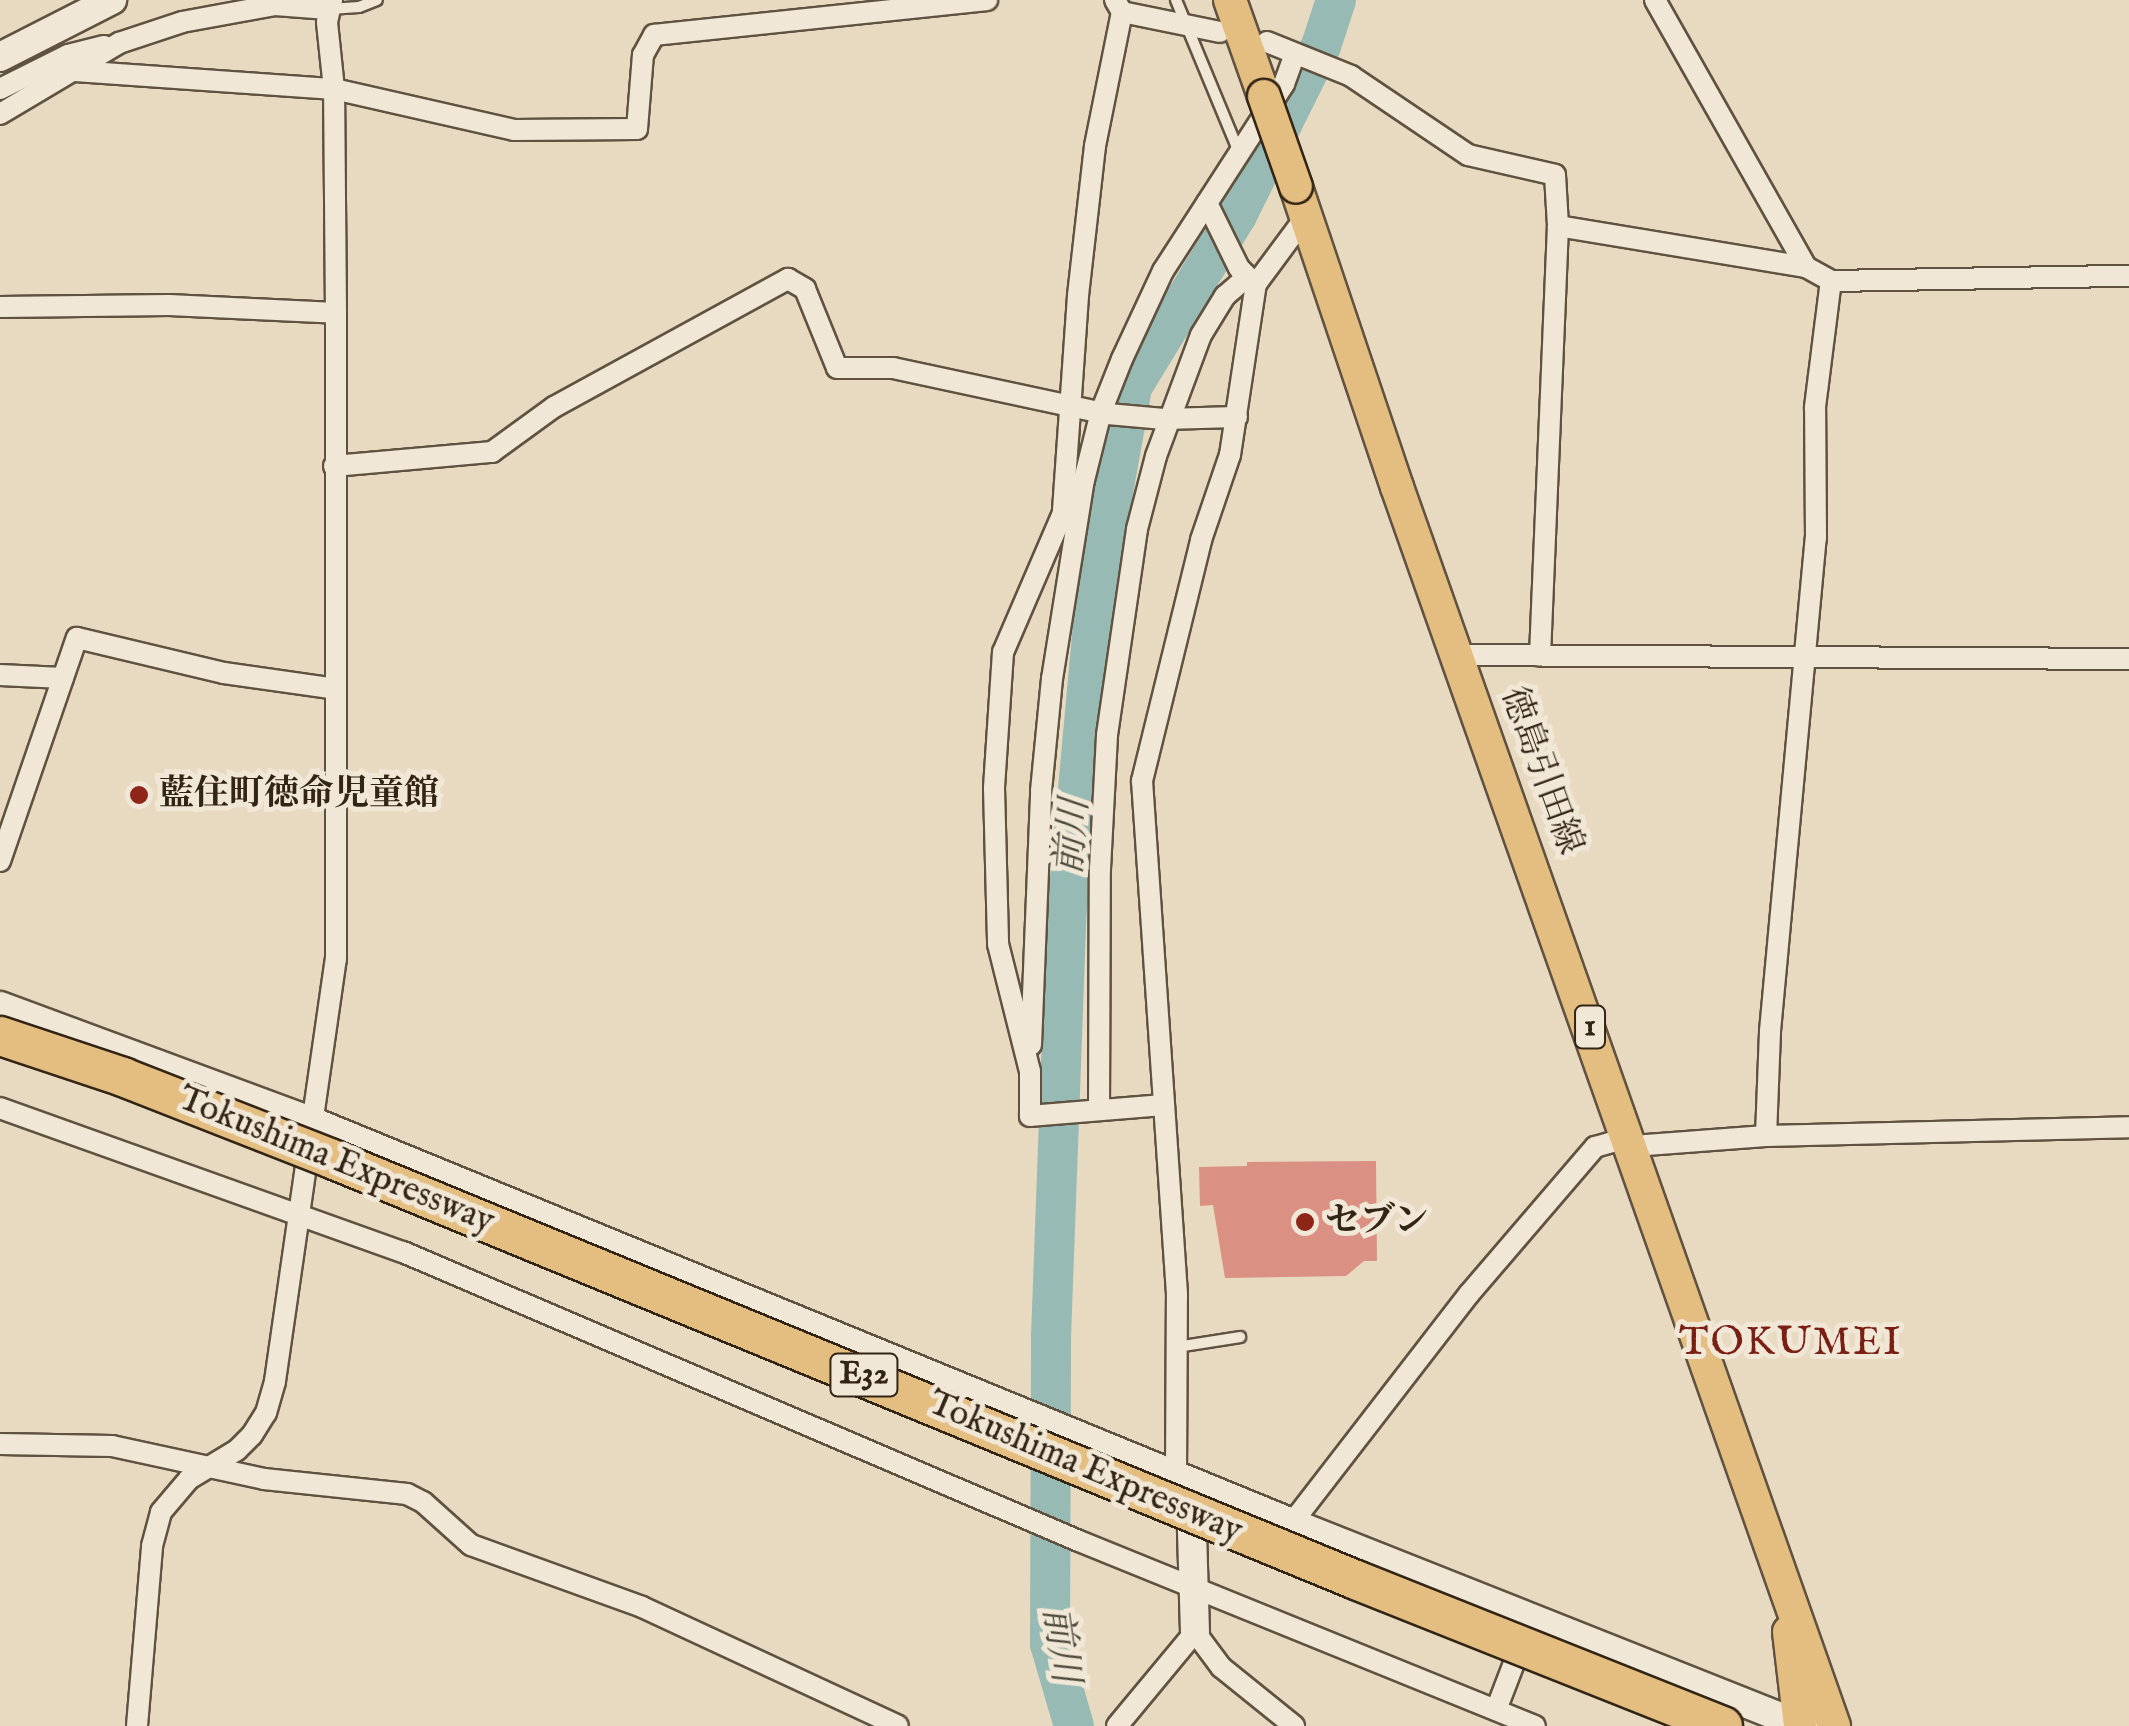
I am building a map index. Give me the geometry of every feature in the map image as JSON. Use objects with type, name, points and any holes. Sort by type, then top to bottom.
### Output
[{"type":"highway","name":"Tokushima Expressway","points":[[0,1036],[123,1077],[387,1180],[1356,1580],[1724,1726]]},
{"type":"main road","name":"徳島引田線","points":[[1230,0],[1834,1726]]},
{"type":"main road","name":"徳島引田線","points":[[1781,1568],[1801,1726]]},
{"type":"street","points":[[0,57],[112,0]]},
{"type":"street","points":[[75,71],[334,89],[514,130],[637,128],[642,55],[654,35],[987,0]]},
{"type":"street","points":[[0,88],[68,54],[119,43],[182,22],[274,5],[330,4],[336,312],[336,959],[302,1214],[266,1413],[237,1450],[209,1465],[172,1496],[161,1512],[152,1546],[138,1726]]},
{"type":"street","points":[[1665,4],[1806,266]]},
{"type":"street","points":[[1030,1071],[998,944],[994,788],[1002,652],[1063,513],[1069,408],[1095,146],[1118,6],[1220,32]]},
{"type":"street","points":[[1267,42],[1350,76],[1468,156],[1555,175],[1558,226],[1540,656]]},
{"type":"street","points":[[0,114],[119,43]]},
{"type":"street","points":[[1163,1105],[1033,1116],[1030,1071],[1041,792],[1052,679],[1080,498],[1105,413],[1163,271],[1209,208],[1298,55]]},
{"type":"street","points":[[1096,1111],[1100,869],[1107,735],[1137,529],[1168,419],[1202,335],[1226,296],[1247,276],[1301,201]]},
{"type":"street","points":[[1209,208],[1247,276],[1237,418],[1230,456],[1201,540],[1142,781],[1175,1244],[1183,1478],[1196,1632],[1206,1651],[1221,1666],[1294,1726]]},
{"type":"street","points":[[1558,226],[1806,266],[1832,281],[2129,276]]},
{"type":"street","points":[[334,466],[492,452],[554,407],[788,279],[805,288],[837,368],[893,368],[1105,413],[1168,419],[1237,418]]},
{"type":"street","points":[[1766,1136],[1816,538],[1815,407],[1832,281]]},
{"type":"street","points":[[0,307],[169,305],[336,312]]},
{"type":"street","points":[[0,862],[77,638],[224,673],[336,689]]},
{"type":"street","points":[[1457,655],[2129,659]]},
{"type":"street","points":[[0,674],[63,678]]},
{"type":"street","points":[[0,1006],[316,1123],[1292,1523],[1801,1726]]},
{"type":"street","points":[[0,1108],[302,1214],[546,1311],[1079,1541],[1535,1726]]},
{"type":"street","points":[[1292,1523],[1468,1294],[1595,1147],[1766,1136],[2129,1127]]},
{"type":"street","points":[[0,1444],[112,1446],[264,1479],[407,1494],[424,1502],[471,1546],[642,1607],[898,1726]]},
{"type":"street","points":[[1496,1710],[1531,1619]]},
{"type":"street","points":[[1117,1726],[1196,1632]]},
{"type":"lane","points":[[330,4],[359,7],[378,0]]},
{"type":"lane","points":[[1176,0],[1240,153]]},
{"type":"lane","points":[[1177,1347],[1240,1336]]},
{"type":"building","points":[[1376,1161],[1377,1261],[1364,1261],[1346,1276],[1225,1278],[1213,1205],[1200,1206],[1199,1167],[1247,1166],[1247,1162]]},
{"type":"waterway","name":"前川","points":[[1074,1726],[1050,1644],[1051,1337],[1066,921],[1097,580],[1132,387],[1237,215],[1321,46],[1336,0]]},
{"type":"place","name":"藍住町徳命児童館","points":[[139,795]]},
{"type":"place","name":"セブン","points":[[1305,1222]]},
{"type":"district","name":"TOKUMEI","points":[[1791,1344]]}]
